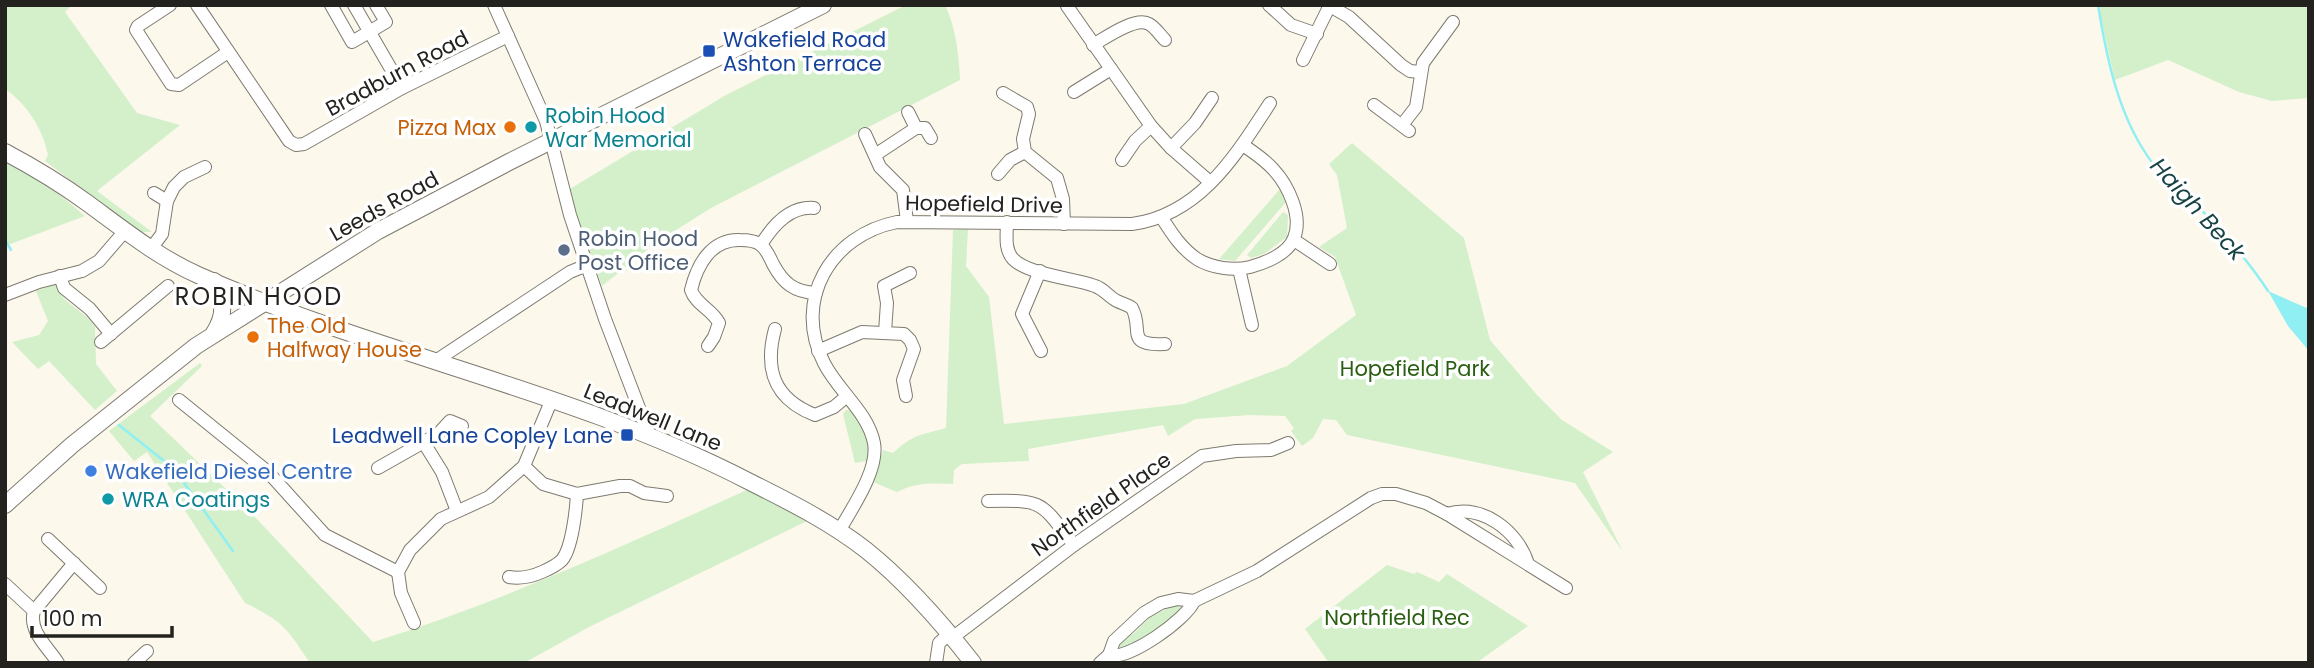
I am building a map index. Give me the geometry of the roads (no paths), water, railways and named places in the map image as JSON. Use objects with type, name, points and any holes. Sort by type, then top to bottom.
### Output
[{"type":"main road","name":"Leeds Road","points":[[5,505],[117,408],[214,333],[378,231],[823,5]]},
{"type":"main road","name":"Leadwell Lane","points":[[5,152],[53,179],[150,250],[214,281],[304,318],[552,398],[649,434],[725,469],[839,531],[889,570],[973,663]]},
{"type":"main road","points":[[214,281],[224,305],[220,323],[214,333]]},
{"type":"main road","points":[[297,281],[294,300],[304,318]]},
{"type":"street","points":[[170,5],[138,26],[136,31],[170,84],[179,85],[228,52],[197,5]]},
{"type":"street","points":[[331,5],[352,42],[386,22],[376,5]]},
{"type":"street","points":[[354,5],[402,88]]},
{"type":"street","points":[[494,5],[546,121],[563,192],[587,265],[649,434]]},
{"type":"street","points":[[1269,5],[1291,25],[1317,34]]},
{"type":"street","points":[[1067,6],[1151,126],[1171,148],[1210,182]]},
{"type":"street","points":[[1303,60],[1330,6],[1349,17],[1401,65],[1410,71],[1420,72]]},
{"type":"street","points":[[1093,45],[1124,28],[1143,22],[1149,23],[1165,40]]},
{"type":"street","points":[[1374,104],[1405,128],[1416,107],[1420,72],[1429,52],[1453,22]]},
{"type":"street","points":[[1429,30],[1439,40]]},
{"type":"street","name":"Bradburn Road","points":[[228,52],[289,141],[296,145],[304,144],[402,88],[508,36]]},
{"type":"street","points":[[1074,92],[1111,69]]},
{"type":"street","points":[[1003,93],[1027,107],[1030,114],[1023,139],[1025,152],[1057,178],[1063,199],[1064,224]]},
{"type":"street","points":[[1171,148],[1195,123],[1212,98]]},
{"type":"street","name":"Hopefield Drive","points":[[839,531],[872,468],[875,456],[870,430],[818,351],[813,317],[816,293],[832,260],[848,243],[883,224],[907,221],[1132,224],[1162,218],[1194,199],[1210,182],[1243,145],[1270,103]]},
{"type":"street","points":[[875,155],[928,131],[908,112]]},
{"type":"street","points":[[1122,160],[1151,126]]},
{"type":"street","points":[[865,134],[888,177],[903,190],[907,221]]},
{"type":"street","points":[[1162,218],[1185,250],[1218,267],[1239,270],[1272,259],[1294,240],[1296,216],[1284,183],[1272,168],[1243,145]]},
{"type":"street","points":[[998,174],[1010,160],[1025,152]]},
{"type":"street","points":[[150,250],[162,234],[167,201],[173,187],[184,177],[205,167]]},
{"type":"street","points":[[154,192],[167,201]]},
{"type":"street","points":[[761,244],[778,222],[791,212],[809,207],[802,193]]},
{"type":"street","points":[[1007,222],[1007,243],[1012,258],[1040,271],[1086,276],[1097,287],[1132,308],[1139,339],[1145,344],[1165,344]]},
{"type":"street","points":[[5,295],[82,271],[99,261],[124,232]]},
{"type":"street","points":[[708,346],[719,323],[714,314],[693,296],[691,290],[698,267],[705,256],[724,242],[736,240],[761,244],[784,281],[793,289],[816,293]]},
{"type":"street","points":[[1294,240],[1330,264]]},
{"type":"street","points":[[435,362],[570,272],[587,265]]},
{"type":"street","points":[[1239,270],[1252,325]]},
{"type":"street","points":[[1040,271],[1022,314],[1041,351]]},
{"type":"street","points":[[885,332],[887,303],[884,286],[910,273]]},
{"type":"street","points":[[60,276],[64,288],[90,309],[106,338],[168,286]]},
{"type":"street","points":[[775,329],[766,345],[778,389],[796,405],[815,415],[834,407],[846,396]]},
{"type":"street","points":[[818,351],[862,331],[904,334],[914,349],[903,380],[906,396]]},
{"type":"street","points":[[414,623],[401,593],[398,572],[410,550],[441,519],[489,497],[524,466],[552,398]]},
{"type":"street","points":[[179,400],[268,472],[326,535],[398,572]]},
{"type":"street","points":[[378,468],[438,434],[450,421],[462,426]]},
{"type":"street","points":[[424,443],[442,472],[457,510]]},
{"type":"street","name":"Northfield Place","points":[[951,636],[1074,545],[1202,456],[1236,450],[1272,450],[1288,443]]},
{"type":"street","points":[[524,466],[543,484],[577,494],[630,486],[644,494],[667,496]]},
{"type":"street","points":[[509,577],[521,579],[535,575],[561,561],[567,550],[577,494]]},
{"type":"street","points":[[1104,659],[1128,653],[1185,614],[1194,601],[1257,571],[1357,506],[1382,494],[1416,499],[1447,514],[1566,588]]},
{"type":"street","points":[[988,501],[1025,500],[1039,505],[1074,545]]},
{"type":"street","points":[[1447,514],[1460,510],[1497,522],[1520,546],[1528,564]]},
{"type":"street","points":[[48,539],[100,588]]},
{"type":"street","points":[[58,663],[32,624],[34,611],[74,563]]},
{"type":"street","points":[[5,584],[34,611]]},
{"type":"street","points":[[1104,659],[1114,641],[1144,613],[1161,603],[1178,599],[1194,601]]},
{"type":"street","points":[[936,663],[939,643],[951,636]]},
{"type":"water","points":[[2268,291],[2309,309],[2309,351],[2288,326]]},
{"type":"waterway","name":"Haigh Beck","points":[[2098,5],[2116,89],[2142,147],[2167,180],[2189,197],[2231,242],[2268,291]]},
{"type":"waterway","points":[[5,240],[11,250]]},
{"type":"waterway","points":[[119,425],[174,469],[233,551]]},
{"type":"place","name":"Wakefield Road Ashton Terrace","points":[[709,51]]},
{"type":"place","name":"Pizza Max","points":[[510,127]]},
{"type":"place","name":"Robin Hood War Memorial","points":[[531,127]]},
{"type":"place","name":"Robin Hood Post Office","points":[[564,250]]},
{"type":"place","name":"The Old Halfway House","points":[[253,337]]},
{"type":"place","name":"Leadwell Lane Copley Lane","points":[[627,435]]},
{"type":"place","name":"Wakefield Diesel Centre","points":[[91,471]]},
{"type":"place","name":"WRA Coatings","points":[[108,499]]},
{"type":"district","name":"ROBIN HOOD","points":[[259,296]]},
{"type":"park label","name":"Hopefield Park","points":[[1415,368]]},
{"type":"park label","name":"Northfield Rec","points":[[1397,617]]}]
